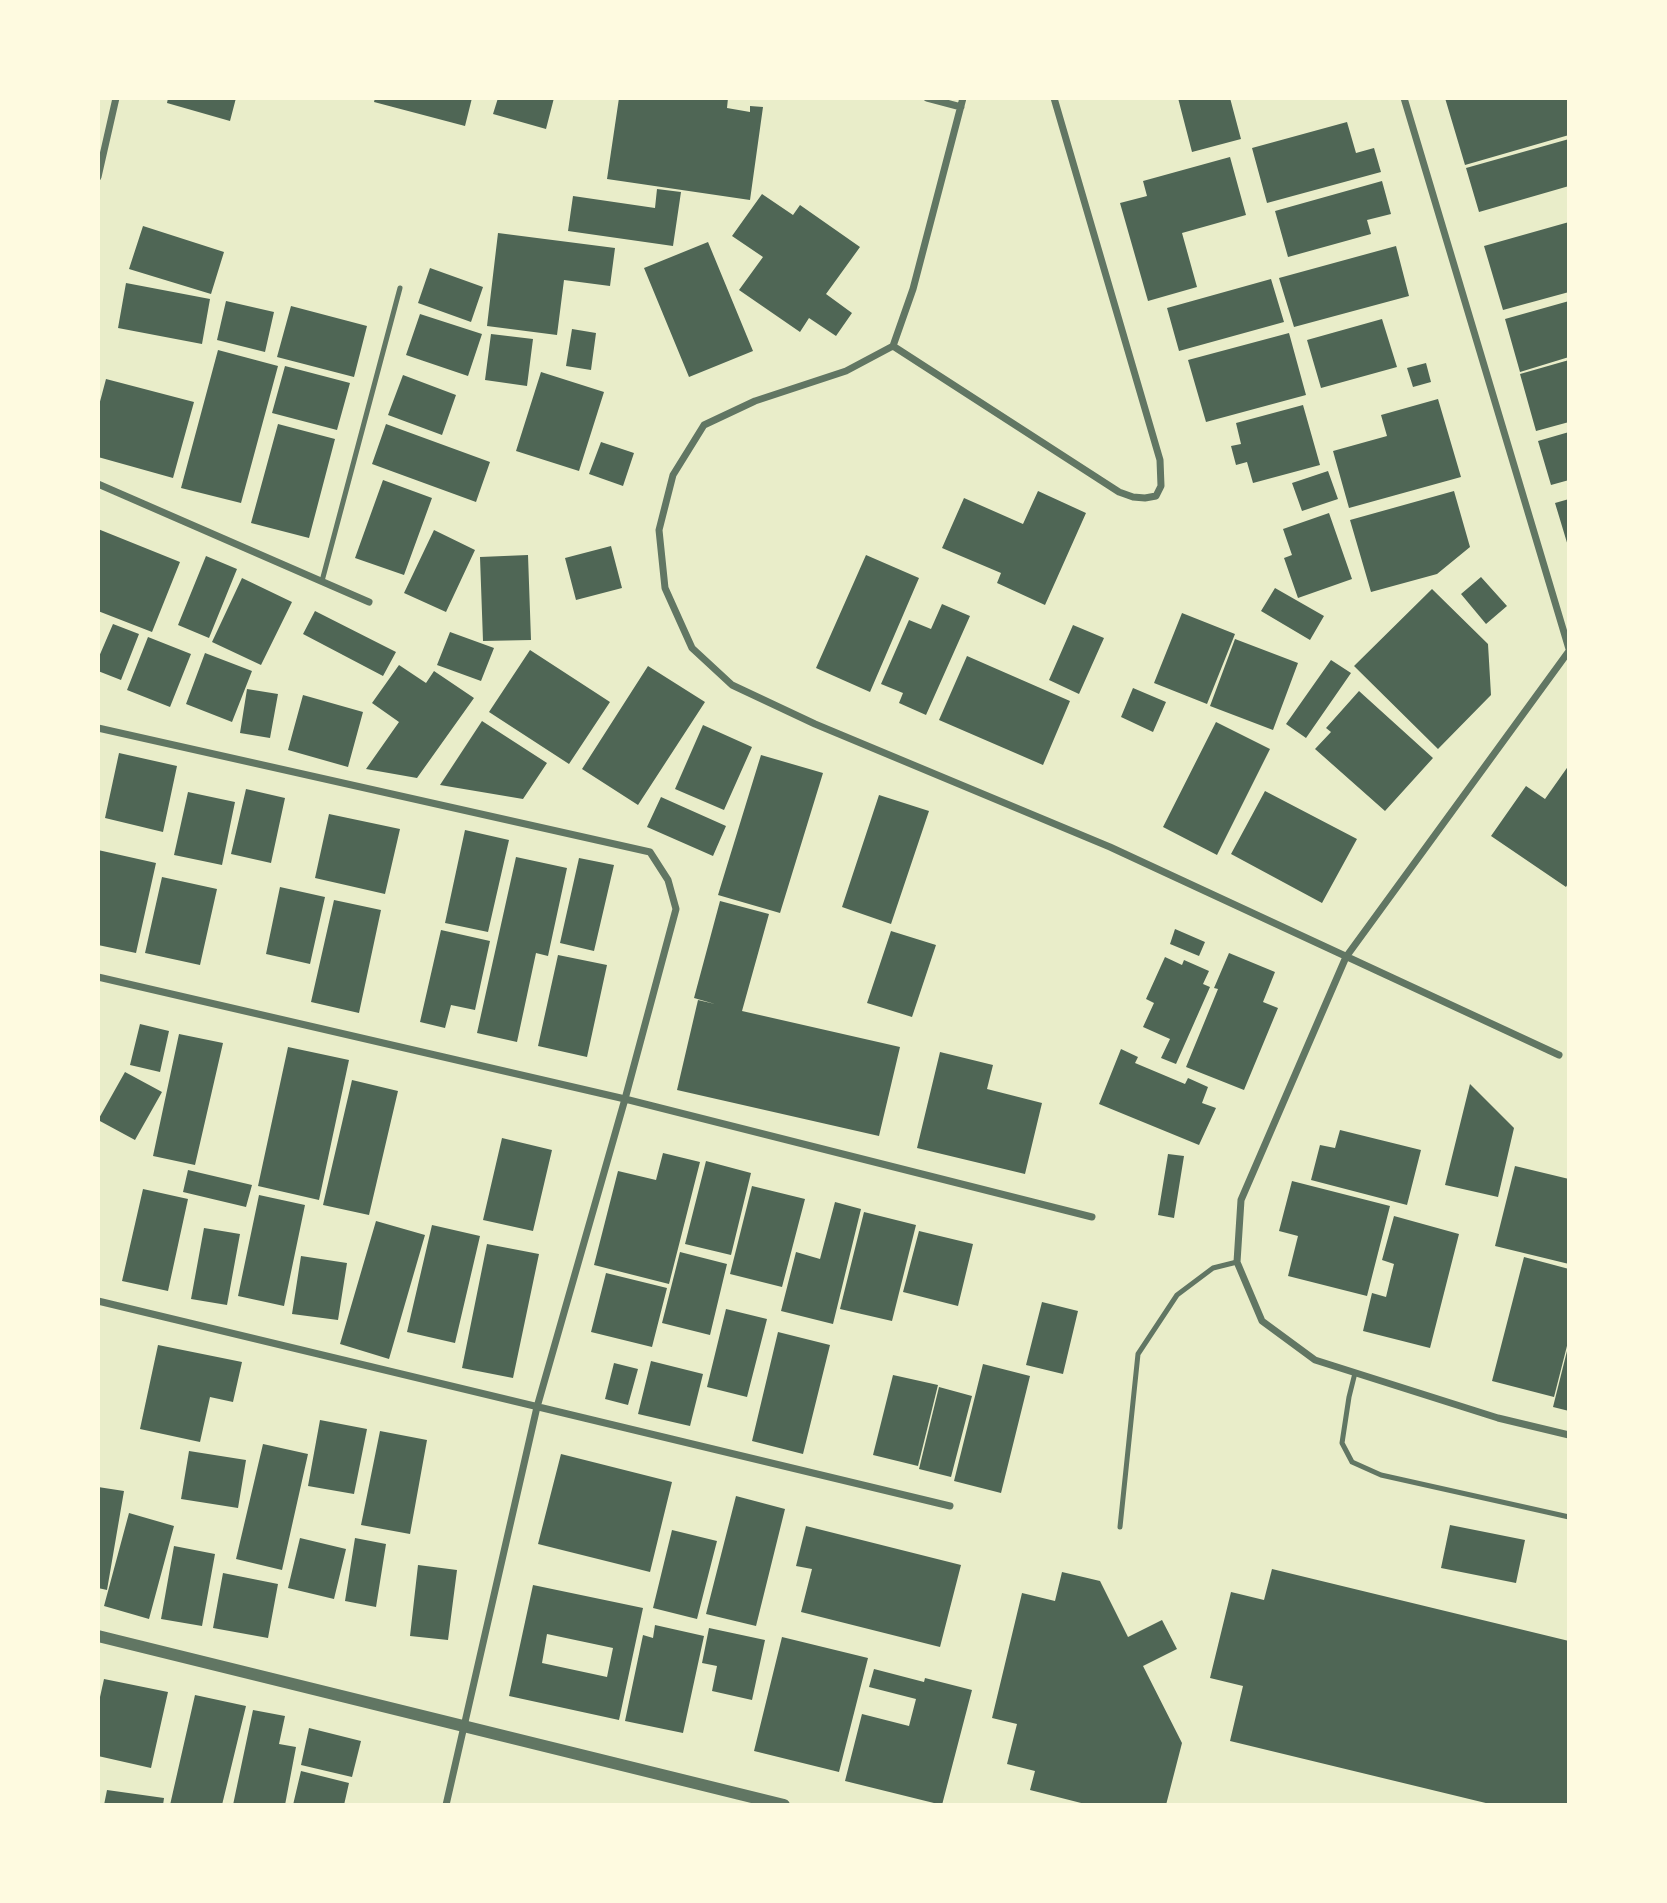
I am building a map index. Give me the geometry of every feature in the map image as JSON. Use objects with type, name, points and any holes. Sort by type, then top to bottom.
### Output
[{"type":"street","points":[[98,177],[116,98]]},
{"type":"street","points":[[927,98],[961,107]]},
{"type":"street","points":[[963,98],[913,289],[893,345],[846,371],[755,401],[704,425],[673,475],[659,530],[666,588],[692,648],[732,685],[815,724],[1110,847],[1559,1055]]},
{"type":"street","points":[[893,345],[1119,492],[1133,497],[1156,496],[1161,486],[1160,460],[1054,98]]},
{"type":"street","points":[[1404,98],[1569,650],[1346,957],[1241,1200],[1237,1262],[1262,1321],[1315,1360],[1498,1418],[1569,1435]]},
{"type":"street","points":[[98,484],[369,602]]},
{"type":"street","points":[[98,728],[650,852],[668,880],[676,909],[537,1407],[446,1805]]},
{"type":"street","points":[[98,977],[625,1099],[1092,1217]]},
{"type":"street","points":[[98,1301],[950,1506]]},
{"type":"street","points":[[98,1636],[784,1805]]},
{"type":"lane","points":[[322,581],[400,288]]},
{"type":"lane","points":[[1120,1527],[1138,1354],[1177,1295],[1213,1268],[1237,1262]]},
{"type":"lane","points":[[1355,1373],[1342,1443],[1352,1462],[1381,1475],[1569,1517]]},
{"type":"building","points":[[168,98],[236,98],[230,121],[167,103]]},
{"type":"building","points":[[375,98],[472,98],[465,126],[374,102]]},
{"type":"building","points":[[498,98],[554,98],[546,129],[493,114]]},
{"type":"building","points":[[619,98],[728,98],[727,108],[750,112],[750,106],[763,107],[750,200],[607,179]]},
{"type":"building","points":[[1178,98],[1230,98],[1241,139],[1192,152]]},
{"type":"building","points":[[1445,98],[1567,98],[1569,135],[1465,165]]},
{"type":"building","points":[[1347,122],[1356,153],[1374,148],[1381,172],[1267,203],[1252,148]]},
{"type":"building","points":[[1569,139],[1569,186],[1479,212],[1466,168]]},
{"type":"building","points":[[1230,157],[1246,215],[1182,233],[1197,287],[1148,301],[1120,203],[1147,196],[1143,181]]},
{"type":"building","points":[[1382,181],[1391,214],[1367,220],[1371,234],[1288,257],[1275,211]]},
{"type":"building","points":[[657,189],[681,192],[673,246],[568,231],[573,196],[655,208]]},
{"type":"building","points":[[762,194],[793,215],[800,205],[860,247],[826,294],[852,313],[836,336],[809,318],[800,332],[739,290],[763,257],[732,236]]},
{"type":"building","points":[[1569,222],[1569,292],[1503,310],[1484,246]]},
{"type":"building","points":[[143,226],[224,252],[211,294],[129,269]]},
{"type":"building","points":[[498,233],[615,248],[610,286],[564,280],[557,335],[487,326]]},
{"type":"building","points":[[708,242],[753,351],[689,377],[644,268]]},
{"type":"building","points":[[1396,246],[1409,296],[1294,327],[1279,278]]},
{"type":"building","points":[[430,268],[483,287],[471,322],[418,303]]},
{"type":"building","points":[[1271,279],[1284,322],[1179,351],[1167,308]]},
{"type":"building","points":[[126,283],[210,299],[202,344],[118,328]]},
{"type":"building","points":[[226,301],[274,312],[265,352],[217,340]]},
{"type":"building","points":[[1569,301],[1569,357],[1520,372],[1505,319]]},
{"type":"building","points":[[291,306],[367,326],[354,377],[277,357]]},
{"type":"building","points":[[420,314],[482,334],[468,376],[406,355]]},
{"type":"building","points":[[1382,319],[1397,367],[1321,388],[1307,340]]},
{"type":"building","points":[[572,329],[596,333],[591,370],[566,366]]},
{"type":"building","points":[[1289,333],[1306,395],[1206,422],[1188,360]]},
{"type":"building","points":[[491,334],[533,339],[527,386],[485,380]]},
{"type":"building","points":[[218,350],[278,366],[241,503],[181,488]]},
{"type":"building","points":[[1569,360],[1569,422],[1536,431],[1520,374]]},
{"type":"building","points":[[1426,363],[1431,382],[1413,387],[1407,368]]},
{"type":"building","points":[[285,366],[350,383],[337,430],[272,413]]},
{"type":"building","points":[[541,372],[604,392],[579,471],[516,451]]},
{"type":"building","points":[[403,375],[456,395],[442,435],[388,415]]},
{"type":"building","points":[[106,379],[194,402],[173,478],[98,457],[98,409]]},
{"type":"building","points":[[1438,399],[1461,477],[1349,508],[1333,451],[1387,436],[1381,415]]},
{"type":"building","points":[[1303,405],[1320,465],[1253,483],[1247,462],[1236,465],[1231,446],[1241,444],[1236,423]]},
{"type":"building","points":[[278,424],[335,439],[309,538],[251,523]]},
{"type":"building","points":[[386,424],[490,462],[476,502],[372,464]]},
{"type":"building","points":[[1569,432],[1569,480],[1551,485],[1538,441]]},
{"type":"building","points":[[601,442],[634,453],[623,486],[589,474]]},
{"type":"building","points":[[1328,471],[1338,499],[1302,511],[1292,483]]},
{"type":"building","points":[[383,480],[432,498],[404,575],[355,558]]},
{"type":"building","points":[[1038,491],[1086,513],[1045,605],[997,583],[1001,573],[942,548],[964,498],[1023,524]]},
{"type":"building","points":[[1454,491],[1470,547],[1437,574],[1371,592],[1350,520]]},
{"type":"building","points":[[1569,499],[1569,546],[1568,546],[1555,503]]},
{"type":"building","points":[[1329,513],[1352,579],[1298,598],[1284,558],[1292,555],[1283,529]]},
{"type":"building","points":[[98,529],[180,562],[152,632],[98,611]]},
{"type":"building","points":[[434,530],[475,550],[446,612],[404,593]]},
{"type":"building","points":[[611,546],[622,588],[576,600],[565,558]]},
{"type":"building","points":[[528,555],[531,640],[483,641],[480,557]]},
{"type":"building","points":[[866,555],[919,578],[870,692],[816,668]]},
{"type":"building","points":[[206,556],[237,569],[209,638],[178,625]]},
{"type":"building","points":[[1481,577],[1507,606],[1486,624],[1461,594]]},
{"type":"building","points":[[242,578],[292,602],[261,665],[212,642]]},
{"type":"building","points":[[1275,588],[1324,616],[1310,640],[1261,611]]},
{"type":"building","points":[[1432,589],[1488,644],[1491,695],[1438,749],[1354,666]]},
{"type":"building","points":[[942,604],[970,616],[926,715],[899,703],[903,693],[881,684],[909,620],[931,629]]},
{"type":"building","points":[[315,611],[396,652],[383,676],[303,634]]},
{"type":"building","points":[[1182,613],[1235,634],[1207,704],[1154,683]]},
{"type":"building","points":[[113,624],[139,634],[121,680],[98,671],[98,659]]},
{"type":"building","points":[[1073,625],[1104,638],[1079,694],[1049,680]]},
{"type":"building","points":[[450,632],[494,648],[481,681],[437,665]]},
{"type":"building","points":[[148,637],[191,654],[170,707],[127,690]]},
{"type":"building","points":[[1235,639],[1298,663],[1273,730],[1210,706]]},
{"type":"building","points":[[530,650],[610,702],[569,764],[489,712]]},
{"type":"building","points":[[205,653],[252,671],[232,722],[186,704]]},
{"type":"building","points":[[967,656],[1070,701],[1043,765],[939,720]]},
{"type":"building","points":[[1331,660],[1351,673],[1306,738],[1286,724]]},
{"type":"building","points":[[399,665],[426,683],[434,671],[474,698],[417,778],[366,769],[399,722],[372,703]]},
{"type":"building","points":[[648,666],[705,702],[638,805],[582,769]]},
{"type":"building","points":[[1133,688],[1166,702],[1153,732],[1121,717]]},
{"type":"building","points":[[247,689],[278,694],[270,738],[240,733]]},
{"type":"building","points":[[1359,691],[1433,758],[1385,811],[1315,749],[1331,732],[1326,728]]},
{"type":"building","points":[[303,695],[363,712],[348,767],[288,750]]},
{"type":"building","points":[[482,721],[547,763],[523,799],[440,785]]},
{"type":"building","points":[[1216,722],[1270,749],[1217,855],[1163,827]]},
{"type":"building","points":[[703,725],[752,747],[724,810],[675,789]]},
{"type":"building","points":[[119,753],[177,766],[163,832],[105,818]]},
{"type":"building","points":[[761,755],[823,773],[780,913],[718,895]]},
{"type":"building","points":[[1569,765],[1569,882],[1566,887],[1491,836],[1526,786],[1545,799]]},
{"type":"building","points":[[246,789],[285,798],[271,863],[231,854]]},
{"type":"building","points":[[1265,791],[1357,839],[1322,903],[1231,854]]},
{"type":"building","points":[[188,792],[235,802],[222,865],[174,855]]},
{"type":"building","points":[[879,795],[929,811],[891,924],[842,907]]},
{"type":"building","points":[[661,797],[726,826],[713,856],[647,827]]},
{"type":"building","points":[[329,814],[400,829],[385,894],[315,878]]},
{"type":"building","points":[[465,830],[509,840],[488,932],[445,923]]},
{"type":"building","points":[[98,850],[156,863],[136,953],[98,945]]},
{"type":"building","points":[[516,857],[567,868],[548,956],[536,953],[517,1042],[477,1033]]},
{"type":"building","points":[[579,858],[614,865],[594,951],[560,943]]},
{"type":"building","points":[[162,877],[217,889],[200,965],[145,953]]},
{"type":"building","points":[[280,887],[325,897],[310,964],[266,954]]},
{"type":"building","points":[[334,900],[381,910],[359,1013],[311,1002]]},
{"type":"building","points":[[720,901],[769,914],[742,1011],[900,1047],[879,1136],[677,1090],[698,1000],[715,1004],[694,998]]},
{"type":"building","points":[[1175,929],[1205,942],[1199,956],[1170,944]]},
{"type":"building","points":[[441,930],[490,941],[475,1010],[451,1005],[445,1028],[420,1022]]},
{"type":"building","points":[[891,931],[936,945],[912,1017],[867,1003]]},
{"type":"building","points":[[1229,953],[1275,972],[1263,1002],[1278,1008],[1244,1090],[1186,1067],[1218,989],[1214,988]]},
{"type":"building","points":[[558,955],[607,965],[587,1057],[538,1046]]},
{"type":"building","points":[[1165,957],[1182,965],[1184,960],[1209,971],[1203,984],[1210,987],[1176,1064],[1161,1058],[1170,1039],[1143,1027],[1154,1003],[1146,999]]},
{"type":"building","points":[[140,1024],[169,1031],[160,1072],[130,1065]]},
{"type":"building","points":[[179,1034],[223,1043],[195,1165],[153,1156]]},
{"type":"building","points":[[288,1047],[349,1060],[319,1200],[258,1186]]},
{"type":"building","points":[[1121,1049],[1138,1057],[1135,1063],[1185,1084],[1188,1078],[1208,1087],[1202,1103],[1216,1108],[1199,1145],[1099,1104]]},
{"type":"building","points":[[940,1052],[993,1065],[987,1089],[1042,1103],[1025,1174],[917,1148]]},
{"type":"building","points":[[125,1072],[162,1092],[135,1140],[98,1120]]},
{"type":"building","points":[[352,1080],[398,1091],[369,1215],[323,1205]]},
{"type":"building","points":[[1470,1084],[1514,1128],[1498,1197],[1445,1185]]},
{"type":"building","points":[[1340,1130],[1421,1150],[1407,1205],[1311,1180],[1320,1145],[1335,1148]]},
{"type":"building","points":[[502,1138],[552,1150],[533,1231],[483,1220]]},
{"type":"building","points":[[663,1153],[700,1162],[669,1284],[594,1265],[618,1171],[656,1180]]},
{"type":"building","points":[[1168,1154],[1184,1156],[1174,1218],[1158,1215]]},
{"type":"building","points":[[706,1161],[751,1173],[731,1255],[685,1244]]},
{"type":"building","points":[[1515,1166],[1569,1179],[1569,1264],[1495,1246]]},
{"type":"building","points":[[188,1170],[252,1185],[246,1207],[183,1192]]},
{"type":"building","points":[[1292,1181],[1390,1206],[1367,1296],[1288,1276],[1298,1236],[1279,1231]]},
{"type":"building","points":[[752,1186],[805,1199],[782,1287],[730,1274]]},
{"type":"building","points":[[143,1189],[188,1199],[168,1291],[122,1281]]},
{"type":"building","points":[[259,1195],[305,1205],[284,1306],[238,1296]]},
{"type":"building","points":[[835,1202],[861,1209],[833,1324],[781,1311],[796,1252],[820,1259]]},
{"type":"building","points":[[864,1212],[916,1225],[892,1321],[840,1309]]},
{"type":"building","points":[[1394,1216],[1459,1234],[1430,1348],[1363,1331],[1372,1293],[1386,1297],[1394,1264],[1382,1260]]},
{"type":"building","points":[[376,1221],[425,1235],[389,1359],[340,1344]]},
{"type":"building","points":[[432,1225],[480,1236],[455,1343],[407,1332]]},
{"type":"building","points":[[204,1228],[240,1234],[227,1305],[191,1299]]},
{"type":"building","points":[[919,1231],[973,1244],[958,1306],[903,1292]]},
{"type":"building","points":[[487,1244],[539,1254],[513,1378],[462,1368]]},
{"type":"building","points":[[680,1252],[727,1264],[710,1335],[662,1323]]},
{"type":"building","points":[[301,1256],[347,1263],[338,1320],[292,1314]]},
{"type":"building","points":[[1524,1257],[1569,1269],[1569,1338],[1554,1397],[1492,1381]]},
{"type":"building","points":[[606,1273],[667,1288],[652,1347],[591,1332]]},
{"type":"building","points":[[1042,1302],[1078,1311],[1063,1374],[1026,1365]]},
{"type":"building","points":[[726,1309],[767,1319],[747,1397],[707,1387]]},
{"type":"building","points":[[778,1332],[830,1345],[803,1454],[752,1441]]},
{"type":"building","points":[[158,1345],[242,1362],[233,1402],[210,1397],[200,1442],[140,1429]]},
{"type":"building","points":[[1569,1347],[1569,1411],[1553,1407]]},
{"type":"building","points":[[651,1361],[703,1374],[690,1426],[638,1414]]},
{"type":"building","points":[[614,1363],[638,1369],[628,1405],[605,1399]]},
{"type":"building","points":[[983,1364],[1030,1376],[1001,1493],[954,1481]]},
{"type":"building","points":[[893,1375],[938,1385],[918,1466],[873,1455]]},
{"type":"building","points":[[939,1387],[972,1396],[951,1477],[919,1469]]},
{"type":"building","points":[[320,1420],[367,1429],[354,1494],[308,1486]]},
{"type":"building","points":[[380,1431],[427,1440],[410,1534],[361,1525]]},
{"type":"building","points":[[263,1444],[308,1454],[282,1570],[236,1559]]},
{"type":"building","points":[[189,1451],[246,1460],[238,1508],[181,1499]]},
{"type":"building","points":[[561,1454],[672,1482],[650,1572],[538,1544]]},
{"type":"building","points":[[98,1487],[124,1491],[107,1590],[98,1588]]},
{"type":"building","points":[[736,1496],[785,1509],[756,1626],[706,1614]]},
{"type":"building","points":[[129,1513],[174,1526],[149,1619],[104,1606]]},
{"type":"building","points":[[1450,1525],[1525,1540],[1516,1583],[1441,1568]]},
{"type":"building","points":[[806,1526],[961,1565],[940,1647],[801,1612],[812,1569],[796,1566]]},
{"type":"building","points":[[672,1530],[717,1541],[697,1619],[653,1608]]},
{"type":"building","points":[[300,1538],[346,1549],[334,1599],[288,1588]]},
{"type":"building","points":[[355,1538],[386,1544],[376,1607],[345,1601]]},
{"type":"building","points":[[174,1546],[215,1554],[202,1626],[161,1619]]},
{"type":"building","points":[[418,1565],[457,1570],[448,1640],[410,1636]]},
{"type":"building","points":[[1272,1569],[1569,1641],[1569,1805],[1494,1805],[1230,1741],[1243,1686],[1210,1678],[1231,1592],[1264,1600]]},
{"type":"building","points":[[1062,1572],[1100,1581],[1128,1637],[1162,1620],[1177,1649],[1143,1666],[1182,1743],[1166,1805],[1089,1805],[1030,1790],[1035,1771],[1007,1764],[1017,1724],[992,1718],[1022,1593],[1055,1601]]},
{"type":"building","points":[[223,1573],[278,1584],[268,1638],[213,1628]]},
{"type":"building","points":[[533,1585],[643,1608],[619,1720],[509,1696]],"holes":[[[547,1634],[613,1648],[607,1677],[542,1663]]]},
{"type":"building","points":[[655,1625],[704,1636],[683,1733],[625,1721],[643,1635],[653,1638]]},
{"type":"building","points":[[709,1628],[765,1640],[752,1700],[712,1691],[717,1666],[702,1663]]},
{"type":"building","points":[[782,1637],[868,1658],[839,1772],[754,1751]]},
{"type":"building","points":[[874,1669],[924,1682],[925,1678],[972,1690],[942,1805],[845,1781],[862,1714],[909,1726],[916,1699],[869,1687]]},
{"type":"building","points":[[104,1679],[168,1692],[151,1768],[98,1756],[98,1706]]},
{"type":"building","points":[[195,1695],[246,1706],[222,1805],[170,1805]]},
{"type":"building","points":[[253,1710],[285,1716],[279,1744],[296,1747],[285,1805],[233,1805]]},
{"type":"building","points":[[309,1728],[361,1741],[352,1777],[301,1765]]},
{"type":"building","points":[[301,1771],[349,1783],[344,1805],[293,1805]]},
{"type":"building","points":[[107,1790],[164,1798],[163,1805],[104,1805]]}]
